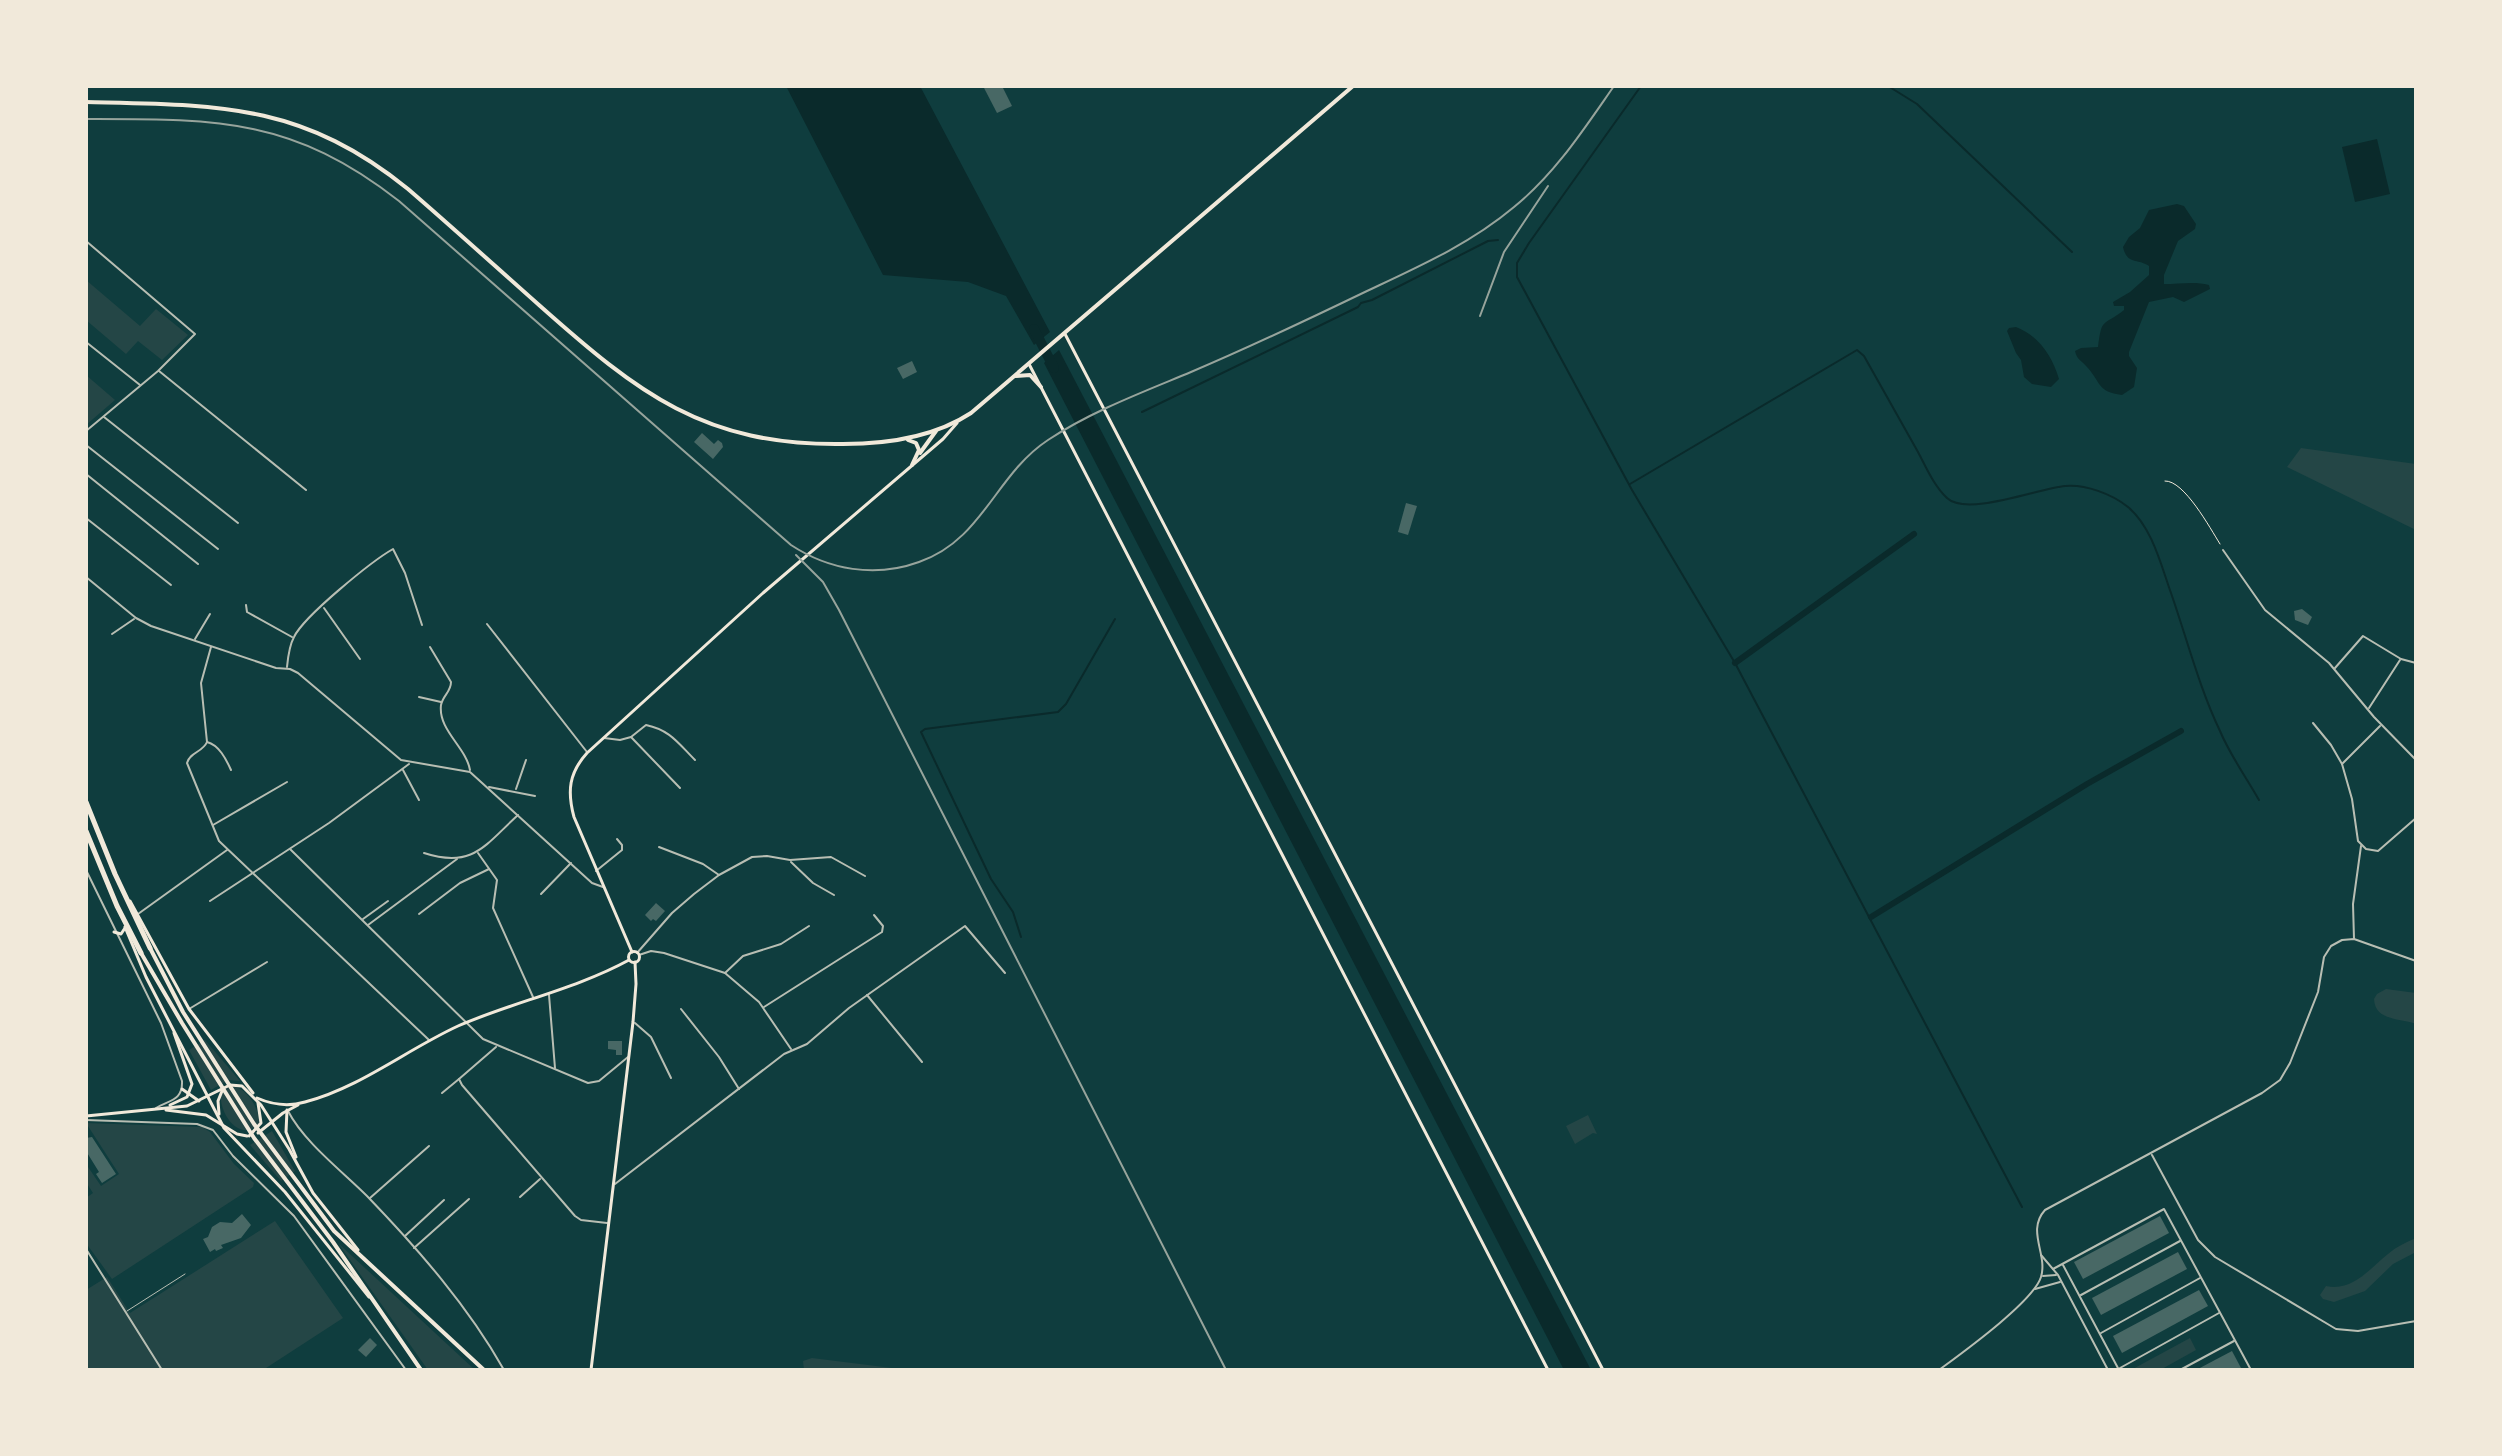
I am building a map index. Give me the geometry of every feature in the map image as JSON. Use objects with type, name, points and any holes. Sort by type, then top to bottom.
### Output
[{"type":"highway","points":[[86,802],[121,888],[150,948]]},
{"type":"highway","points":[[86,831],[141,953]]},
{"type":"main road","points":[[86,102],[203,105],[243,110],[300,125],[373,162],[408,189],[621,376],[663,403],[698,419],[748,435],[804,443],[854,444],[906,439],[938,429],[975,410],[1353,86]]},
{"type":"main road","points":[[1064,332],[1603,1370]]},
{"type":"main road","points":[[1028,362],[1548,1370]]},
{"type":"main road","points":[[1010,378],[1030,375],[1041,387]]},
{"type":"main road","points":[[629,960],[632,952],[574,817],[569,794],[575,769],[587,753],[763,593],[943,439],[959,420]]},
{"type":"main road","points":[[912,465],[938,429]]},
{"type":"main road","points":[[906,439],[916,443],[918,456]]},
{"type":"main road","points":[[121,888],[189,1009],[256,1097],[313,1193],[334,1223],[388,1282]]},
{"type":"main road","points":[[120,912],[143,970],[220,1122],[277,1183],[369,1297]]},
{"type":"main road","points":[[114,932],[121,934],[125,928]]},
{"type":"main road","points":[[150,948],[195,1031],[287,1170],[341,1240],[484,1370]]},
{"type":"main road","points":[[632,952],[638,954],[639,960],[635,962]]},
{"type":"main road","points":[[141,953],[254,1138],[333,1242],[421,1370]]},
{"type":"main road","points":[[155,1109],[194,1112],[220,1122],[237,1134],[249,1136],[301,1103],[359,1081],[429,1040],[629,960],[635,962]]},
{"type":"main road","points":[[591,1370],[633,1022],[635,962]]},
{"type":"main road","points":[[155,1109],[179,1103],[189,1095],[191,1079],[172,1025]]},
{"type":"main road","points":[[86,1118],[187,1106],[223,1088],[240,1085],[256,1097],[273,1104],[301,1103]]},
{"type":"main road","points":[[220,1122],[218,1101],[223,1088]]},
{"type":"main road","points":[[182,1089],[199,1101]]},
{"type":"main road","points":[[249,1136],[259,1127],[261,1119],[256,1097]]},
{"type":"main road","points":[[288,1110],[286,1132],[301,1171]]},
{"type":"street","points":[[86,241],[195,334],[158,371],[86,431]]},
{"type":"street","points":[[86,342],[140,385]]},
{"type":"street","points":[[158,371],[306,490]]},
{"type":"street","points":[[103,416],[238,523]]},
{"type":"street","points":[[86,445],[218,549]]},
{"type":"street","points":[[86,474],[198,564]]},
{"type":"street","points":[[86,518],[171,585]]},
{"type":"street","points":[[286,669],[293,638],[322,606],[393,549],[405,573],[422,625]]},
{"type":"street","points":[[2223,550],[2269,615],[2309,644],[2416,760]]},
{"type":"street","points":[[86,577],[136,618],[151,626],[304,677],[397,757],[409,763],[470,772],[594,885],[604,887]]},
{"type":"street","points":[[246,605],[247,612],[293,638]]},
{"type":"street","points":[[322,606],[360,659]]},
{"type":"street","points":[[194,640],[210,614]]},
{"type":"street","points":[[112,634],[136,618]]},
{"type":"street","points":[[487,624],[587,753]]},
{"type":"street","points":[[2334,669],[2363,636],[2401,659],[2416,663]]},
{"type":"street","points":[[211,646],[201,683],[207,742],[187,763],[217,837],[429,1040]]},
{"type":"street","points":[[430,647],[451,682],[450,691],[442,702],[447,728],[467,758],[470,772]]},
{"type":"street","points":[[2368,710],[2401,659]]},
{"type":"street","points":[[419,697],[442,702]]},
{"type":"street","points":[[2313,723],[2342,764],[2361,844],[2370,851],[2378,851],[2416,818]]},
{"type":"street","points":[[604,738],[620,740],[631,737],[646,725],[665,730],[695,760]]},
{"type":"street","points":[[2342,764],[2382,725]]},
{"type":"street","points":[[631,737],[680,788]]},
{"type":"street","points":[[207,742],[221,753],[231,770]]},
{"type":"street","points":[[515,791],[526,760]]},
{"type":"street","points":[[210,901],[290,849],[409,763]]},
{"type":"street","points":[[402,769],[419,800]]},
{"type":"street","points":[[213,825],[287,782]]},
{"type":"street","points":[[487,787],[535,796]]},
{"type":"street","points":[[424,853],[446,860],[478,853],[518,815]]},
{"type":"street","points":[[596,871],[622,850],[617,839]]},
{"type":"street","points":[[2354,939],[2353,904],[2361,844]]},
{"type":"street","points":[[659,847],[703,864],[719,875]]},
{"type":"street","points":[[137,915],[228,849]]},
{"type":"street","points":[[290,849],[483,1039],[594,1084],[629,1055]]},
{"type":"street","points":[[478,853],[497,880],[492,904],[494,912],[534,998]]},
{"type":"street","points":[[638,954],[678,907],[719,875],[752,857],[790,860],[831,857],[865,876]]},
{"type":"street","points":[[366,926],[457,859]]},
{"type":"street","points":[[790,860],[813,883],[834,895]]},
{"type":"street","points":[[541,894],[571,863]]},
{"type":"street","points":[[419,914],[460,883],[490,869]]},
{"type":"street","points":[[86,870],[161,1023],[182,1081],[182,1089],[175,1100],[155,1109]]},
{"type":"street","points":[[361,921],[388,901]]},
{"type":"street","points":[[764,1007],[882,932],[883,926],[874,915]]},
{"type":"street","points":[[725,973],[743,956],[781,944],[809,926]]},
{"type":"street","points":[[614,1185],[739,1089],[792,1050],[807,1044],[867,995],[965,926],[1005,973]]},
{"type":"street","points":[[1939,1370],[2034,1289],[2041,1276],[2037,1225],[2045,1210],[2262,1093],[2280,1080],[2290,1063],[2318,992],[2326,953],[2338,941],[2354,939],[2416,961]]},
{"type":"street","points":[[638,954],[651,951],[664,953],[725,973],[764,1007],[792,1050]]},
{"type":"street","points":[[189,1009],[267,962]]},
{"type":"street","points":[[548,992],[555,1069]]},
{"type":"street","points":[[867,995],[922,1062]]},
{"type":"street","points":[[681,1009],[719,1057],[739,1089]]},
{"type":"street","points":[[633,1022],[651,1037],[671,1078]]},
{"type":"street","points":[[442,1093],[497,1047]]},
{"type":"street","points":[[459,1079],[578,1219],[608,1223]]},
{"type":"street","points":[[288,1110],[302,1131],[369,1198],[464,1307],[504,1370]]},
{"type":"street","points":[[86,1118],[205,1126],[213,1130],[233,1156],[269,1189],[306,1232],[406,1370]]},
{"type":"street","points":[[369,1198],[429,1146]]},
{"type":"street","points":[[2151,1153],[2198,1240],[2215,1257],[2336,1329],[2358,1331],[2416,1321]]},
{"type":"street","points":[[520,1197],[541,1178]]},
{"type":"street","points":[[269,1189],[277,1183]]},
{"type":"street","points":[[414,1248],[469,1199]]},
{"type":"street","points":[[404,1237],[444,1200]]},
{"type":"street","points":[[2053,1269],[2164,1209],[2251,1370]]},
{"type":"street","points":[[2080,1296],[2182,1240]]},
{"type":"street","points":[[86,1249],[162,1370]]},
{"type":"street","points":[[2041,1254],[2058,1275],[2108,1370]]},
{"type":"street","points":[[2063,1264],[2119,1369],[2220,1313]]},
{"type":"street","points":[[2041,1276],[2058,1275]]},
{"type":"street","points":[[2100,1333],[2202,1278]]},
{"type":"street","points":[[2034,1289],[2061,1282]]},
{"type":"street","points":[[2180,1370],[2235,1340]]},
{"type":"lane","points":[[126,1311],[185,1274]]},
{"type":"path","points":[[2165,481],[2178,485],[2223,550]]},
{"type":"shaded area","points":[[786,86],[920,86],[1050,332],[1034,345],[1006,296],[968,282],[883,275]]},
{"type":"shaded area","points":[[2377,139],[2390,194],[2355,202],[2342,147]]},
{"type":"shaded area","points":[[2177,204],[2184,206],[2196,224],[2195,229],[2178,241],[2164,275],[2164,284],[2198,283],[2209,285],[2210,289],[2184,302],[2173,297],[2149,302],[2129,352],[2137,368],[2134,387],[2122,395],[2114,394],[2100,386],[2075,351],[2098,347],[2104,324],[2124,310],[2124,306],[2114,306],[2113,302],[2149,275],[2149,266],[2130,259],[2125,253],[2123,247],[2129,237],[2140,228],[2149,210]]},
{"type":"shaded area","points":[[86,280],[140,326],[156,309],[188,335],[162,360],[138,341],[126,354],[86,320]]},
{"type":"shaded area","points":[[2016,327],[2038,341],[2053,362],[2059,379],[2051,387],[2032,384],[2024,377],[2021,360],[2007,331]]},
{"type":"shaded area","points":[[1059,350],[1591,1370],[1564,1370],[1044,363]]},
{"type":"shaded area","points":[[86,375],[115,400],[86,425]]},
{"type":"shaded area","points":[[2301,448],[2416,464],[2416,530],[2287,467]]},
{"type":"shaded area","points":[[2386,989],[2416,993],[2416,1024],[2389,1018],[2379,1011],[2374,999]]},
{"type":"shaded area","points":[[205,1040],[240,1081],[228,1080],[211,1090],[189,1050]]},
{"type":"shaded area","points":[[233,1086],[248,1095],[255,1105],[260,1122],[253,1128],[239,1129],[227,1118],[221,1095]]},
{"type":"shaded area","points":[[1588,1115],[1597,1134],[1593,1133],[1575,1144],[1566,1126]]},
{"type":"shaded area","points":[[86,1123],[202,1127],[210,1132],[234,1164],[254,1183],[253,1187],[112,1279],[86,1243],[86,1198],[93,1193],[86,1182],[86,1164],[101,1186],[119,1174]]},
{"type":"shaded area","points":[[272,1131],[295,1171],[281,1181],[250,1145]]},
{"type":"shaded area","points":[[275,1221],[343,1318],[263,1370],[86,1370],[86,1290],[107,1277],[130,1313]]},
{"type":"shaded area","points":[[2416,1238],[2416,1252],[2393,1264],[2365,1291],[2334,1302],[2320,1295],[2326,1286],[2345,1286],[2353,1282],[2394,1249]]},
{"type":"shaded area","points":[[338,1243],[475,1370],[428,1370]]},
{"type":"shaded area","points":[[2190,1338],[2196,1350],[2160,1370],[2131,1370]]},
{"type":"shaded area","points":[[812,1358],[908,1370],[804,1370],[803,1361]]},
{"type":"building","points":[[983,86],[1002,86],[1012,106],[997,113]]},
{"type":"building","points":[[912,361],[917,372],[903,379],[897,368]]},
{"type":"building","points":[[702,433],[714,444],[718,440],[722,443],[723,447],[713,459],[694,442]]},
{"type":"building","points":[[1406,503],[1417,506],[1408,535],[1398,532]]},
{"type":"building","points":[[2302,609],[2312,617],[2308,625],[2295,620],[2294,611]]},
{"type":"building","points":[[656,903],[665,911],[656,921],[651,921],[645,915]]},
{"type":"building","points":[[608,1041],[622,1041],[622,1055],[608,1049]]},
{"type":"building","points":[[92,1137],[116,1174],[102,1183],[86,1151],[86,1138]]},
{"type":"building","points":[[242,1214],[251,1225],[241,1238],[210,1252],[203,1239],[208,1237],[212,1227],[220,1222],[232,1223]]},
{"type":"building","points":[[2160,1216],[2169,1233],[2083,1279],[2074,1262]]},
{"type":"building","points":[[2178,1252],[2187,1269],[2101,1315],[2092,1298]]},
{"type":"building","points":[[2199,1290],[2208,1306],[2122,1353],[2113,1336]]},
{"type":"building","points":[[370,1338],[377,1345],[366,1357],[358,1350]]},
{"type":"building","points":[[2232,1351],[2241,1368],[2196,1370]]},
{"type":"waterway","points":[[1641,86],[1529,243],[1517,263],[1517,277],[1632,490],[1735,663],[2022,1207]]},
{"type":"waterway","points":[[1888,86],[1917,104],[2072,252]]},
{"type":"waterway","points":[[1142,412],[1488,241],[1498,240]]},
{"type":"waterway","points":[[1034,329],[1054,368]]},
{"type":"waterway","points":[[1630,484],[1857,350],[1864,356],[1938,488],[1947,498],[1957,503],[1987,503],[2073,486],[2106,494],[2122,502],[2136,515],[2150,536],[2199,680],[2228,749],[2259,800]]},
{"type":"waterway","points":[[1735,663],[1914,534]]},
{"type":"waterway","points":[[1021,937],[1013,912],[991,879],[921,732],[1058,712],[1066,704],[1115,619]]},
{"type":"waterway","points":[[1871,917],[2087,784],[2181,731]]},
{"type":"railway","points":[[86,119],[174,120],[251,128],[287,138],[360,173],[399,201],[791,545],[837,566],[886,570],[919,562],[959,539],[1030,454],[1082,420],[1301,322],[1462,244],[1514,207],[1543,180],[1614,86]]},
{"type":"railway","points":[[1480,316],[1504,252],[1548,186]]},
{"type":"railway","points":[[796,555],[823,582],[839,610],[1226,1370]]}]
